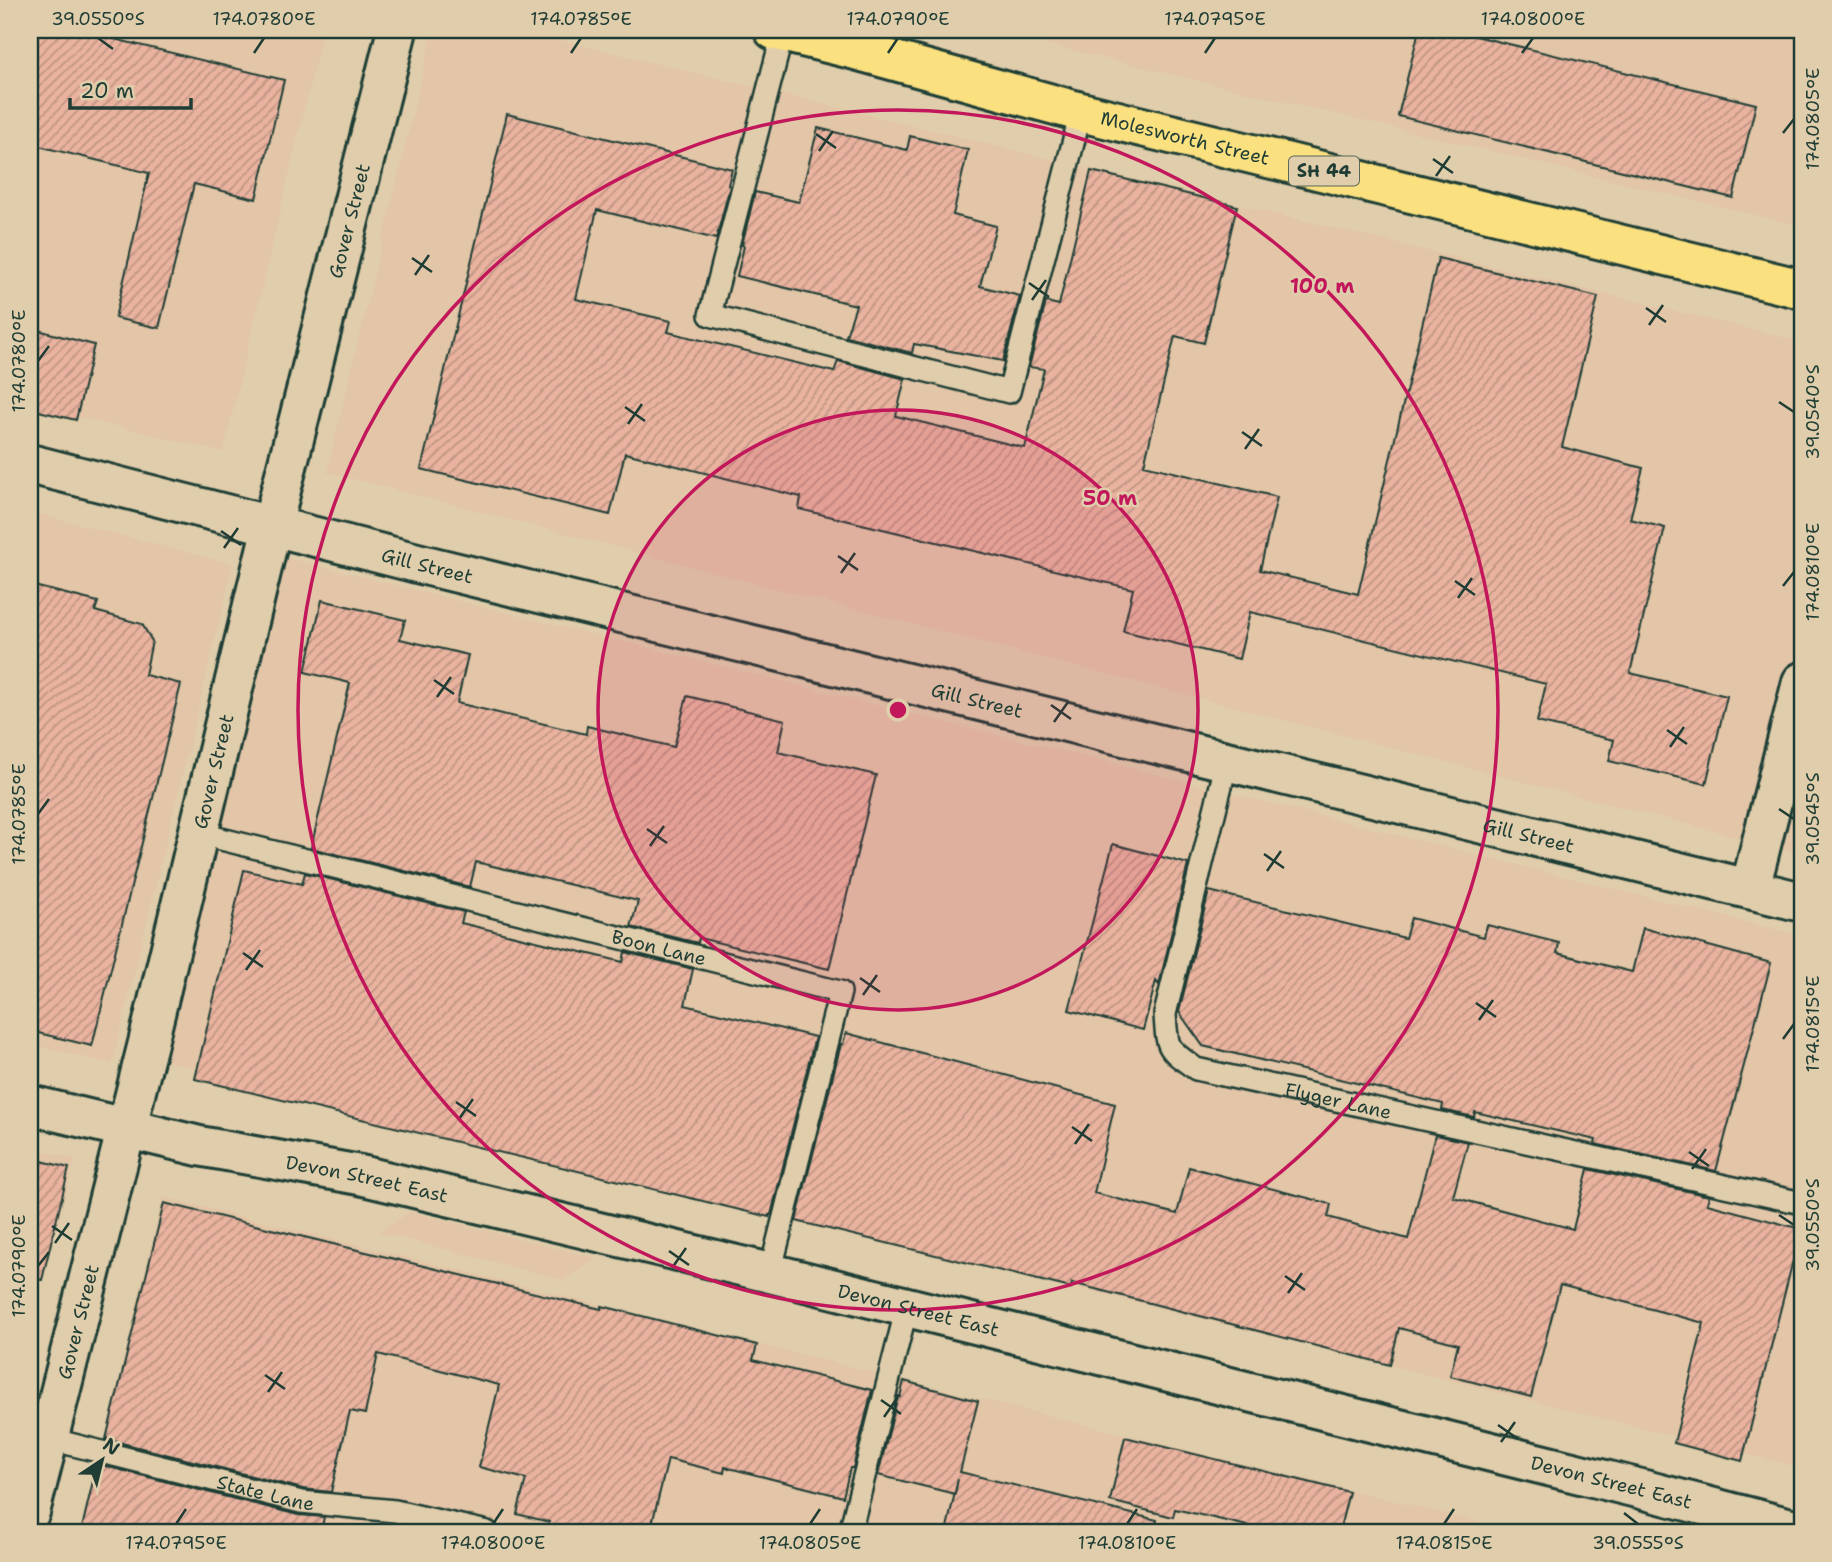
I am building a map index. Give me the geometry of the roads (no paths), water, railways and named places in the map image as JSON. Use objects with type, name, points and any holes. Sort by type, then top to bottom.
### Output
[{"type":"highway","name":"Molesworth Street","points":[[778,31],[1081,112],[1802,289]]},
{"type":"street","name":"Gover Street","points":[[30,1512],[39,1436],[125,1129],[272,526],[397,30]]},
{"type":"street","name":"Gill Street","points":[[30,464],[741,643],[1802,902]]},
{"type":"street","points":[[1751,889],[1802,682]]},
{"type":"street","name":"Devon Street East","points":[[30,1105],[199,1146],[360,1175],[770,1273],[1802,1531]]},
{"type":"lane","points":[[778,31],[710,315],[1009,392],[1081,112]]},
{"type":"lane","name":"Flyger Lane","points":[[1227,761],[1165,1014],[1167,1042],[1174,1053],[1196,1069],[1802,1203]]},
{"type":"lane","name":"Boon Lane","points":[[197,833],[841,992],[770,1273]]},
{"type":"lane","points":[[850,1532],[907,1307]]},
{"type":"lane","name":"State Lane","points":[[39,1436],[301,1502],[395,1511],[486,1532]]}]
